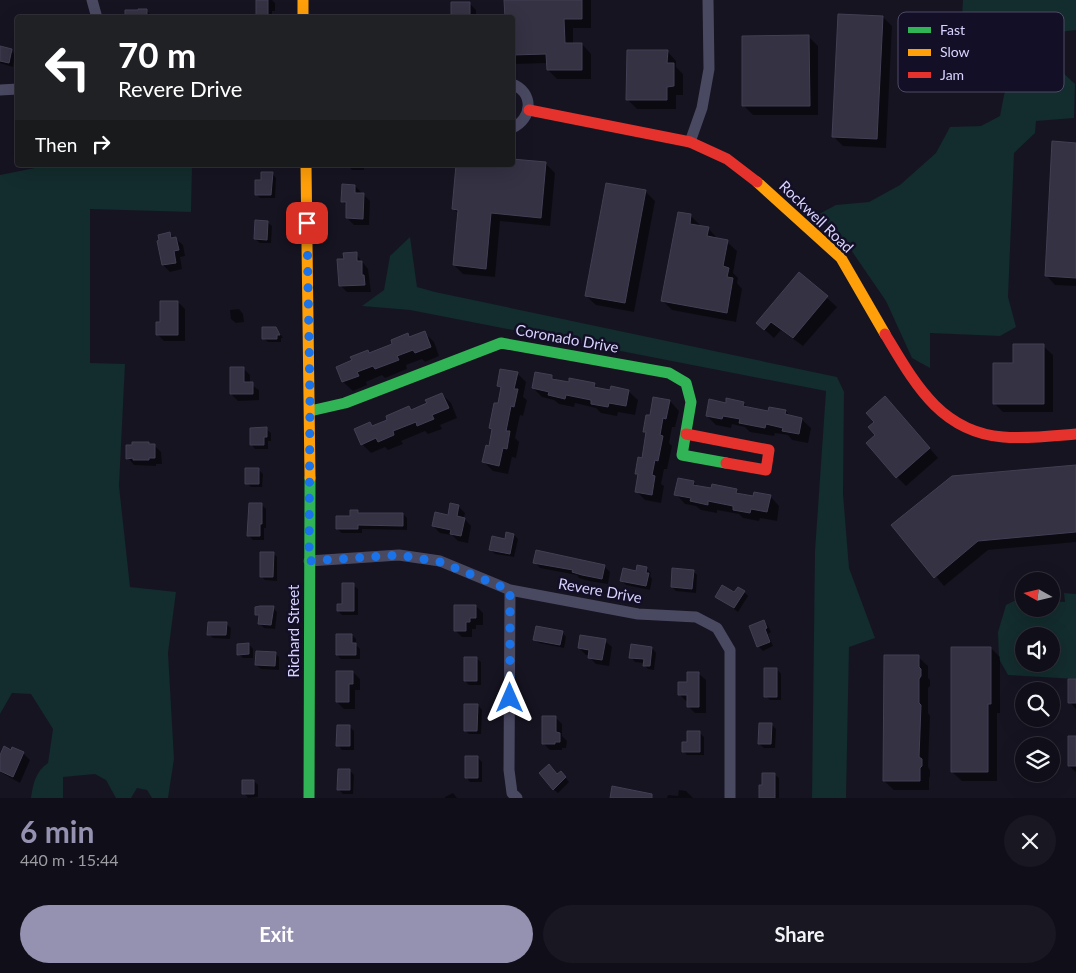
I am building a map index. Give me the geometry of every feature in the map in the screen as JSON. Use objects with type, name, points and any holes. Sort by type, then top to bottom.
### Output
[{"type":"street","points":[[92,0],[96,15]]},
{"type":"street","points":[[303,0],[303,15]]},
{"type":"street","points":[[690,142],[702,108],[708,69],[708,0]]},
{"type":"street","points":[[515,85],[525,93],[528,101],[525,119],[515,127]]},
{"type":"street","points":[[0,90],[15,89]]},
{"type":"street","name":"Rockwell Road","points":[[528,110],[690,142],[727,159],[751,176],[841,258],[914,382],[934,406],[972,430],[987,434],[1003,437],[1076,434]]},
{"type":"street","name":"Richard Street","points":[[306,167],[310,410],[309,798]]},
{"type":"street","name":"Coronado Drive","points":[[310,410],[344,403],[501,343],[669,373],[686,383],[691,402],[682,455],[766,470],[770,450],[686,434]]},
{"type":"street","name":"Revere Drive","points":[[309,561],[399,555],[440,562],[510,590],[638,614],[696,617],[717,628],[730,650],[730,798]]},
{"type":"street","points":[[510,590],[509,770],[512,792],[517,798]]},
{"type":"green space","points":[[963,0],[1076,0],[1076,30],[1064,31],[1064,12],[962,12]]},
{"type":"green space","points":[[1064,74],[1075,84],[1074,118],[1036,121],[1035,133],[1014,153],[1008,297],[1016,327],[1000,336],[930,333],[930,368],[912,358],[886,301],[849,247],[819,214],[836,205],[869,202],[900,185],[936,153],[950,127],[981,126],[1000,116],[1005,92],[1064,92]]},
{"type":"green space","points":[[40,167],[192,167],[191,212],[90,209],[90,363],[125,364],[119,486],[130,587],[176,592],[168,653],[174,759],[168,798],[152,798],[147,790],[137,788],[131,798],[116,798],[106,780],[95,774],[63,777],[63,798],[31,798],[36,778],[48,763],[53,729],[31,694],[12,693],[0,714],[0,175]]},
{"type":"green space","points":[[410,237],[417,287],[837,377],[844,392],[843,494],[849,568],[875,638],[849,647],[846,798],[812,798],[815,551],[826,391],[410,310],[362,306],[384,290],[390,256]]},
{"type":"green space","points":[[1064,593],[1076,594],[1076,679],[1008,675],[999,659],[998,632],[1006,605],[1015,600],[1015,618],[1060,618],[1060,602],[1065,602]]},
{"type":"building","points":[[256,0],[268,0],[268,15],[256,15]]},
{"type":"building","points":[[504,0],[582,0],[582,19],[564,19],[565,43],[582,43],[582,70],[547,70],[546,54],[515,55],[515,15],[505,15]]},
{"type":"building","points":[[451,2],[470,2],[470,15],[451,15]]},
{"type":"building","points":[[147,9],[147,15],[125,15],[125,10]]},
{"type":"building","points":[[838,14],[883,16],[877,139],[832,137]]},
{"type":"building","points":[[809,35],[810,106],[742,106],[742,36]]},
{"type":"building","points":[[0,46],[12,49],[9,63],[0,61]]},
{"type":"building","points":[[627,50],[668,50],[667,63],[674,63],[674,86],[667,87],[667,100],[626,100]]},
{"type":"building","points":[[1052,141],[1076,143],[1076,278],[1045,276]]},
{"type":"building","points":[[515,159],[546,162],[541,218],[491,213],[486,269],[453,265],[458,210],[452,209],[456,167],[515,167]]},
{"type":"building","points":[[261,172],[273,172],[271,195],[255,195],[255,180],[261,180]]},
{"type":"building","points":[[606,183],[646,190],[625,303],[585,296]]},
{"type":"building","points":[[342,184],[355,185],[355,193],[364,193],[363,219],[346,218],[346,202],[341,202]]},
{"type":"building","points":[[678,212],[691,214],[690,224],[709,227],[707,236],[728,240],[723,266],[729,268],[727,277],[733,278],[727,313],[661,301]]},
{"type":"building","points":[[255,220],[268,221],[267,240],[254,239]]},
{"type":"building","points":[[170,232],[171,238],[176,237],[179,250],[174,251],[176,263],[162,265],[157,241],[159,240],[158,235]]},
{"type":"building","points":[[357,252],[357,261],[362,261],[362,275],[364,275],[365,285],[339,286],[337,259],[344,259],[343,253]]},
{"type":"building","points":[[799,272],[828,296],[793,338],[771,322],[764,330],[756,323]]},
{"type":"building","points":[[160,301],[178,301],[178,335],[156,335],[156,322],[160,322]]},
{"type":"building","points":[[262,327],[276,327],[280,335],[277,335],[277,339],[262,339]]},
{"type":"building","points":[[425,331],[431,347],[415,353],[413,350],[397,356],[399,360],[375,369],[373,366],[357,372],[359,376],[342,382],[336,367],[352,360],[350,357],[368,350],[369,353],[392,344],[391,340],[408,333],[409,337]]},
{"type":"building","points":[[1013,344],[1044,344],[1044,404],[993,404],[993,363],[1013,363]]},
{"type":"building","points":[[230,367],[244,367],[244,382],[253,382],[253,394],[230,394]]},
{"type":"building","points":[[500,369],[518,372],[514,389],[518,389],[514,407],[511,406],[506,431],[510,431],[507,449],[503,448],[499,466],[482,462],[486,445],[489,446],[492,429],[489,428],[494,403],[498,403],[501,387],[497,386]]},
{"type":"building","points":[[535,372],[552,375],[552,379],[569,382],[569,378],[595,383],[594,387],[610,390],[611,386],[629,390],[626,406],[609,403],[608,407],[591,404],[591,400],[566,395],[565,399],[548,395],[549,392],[532,388]]},
{"type":"building","points":[[442,393],[449,408],[432,415],[434,419],[417,426],[416,422],[393,431],[394,435],[378,442],[376,438],[361,445],[354,429],[370,422],[372,426],[387,420],[386,416],[409,406],[411,410],[427,403],[425,400]]},
{"type":"building","points":[[885,396],[930,448],[896,478],[866,443],[875,435],[868,427],[874,422],[866,413]]},
{"type":"building","points":[[653,397],[670,400],[666,419],[663,418],[660,435],[663,436],[658,461],[655,460],[652,475],[655,476],[652,495],[635,492],[638,474],[635,474],[638,457],[642,458],[646,432],[643,432],[646,415],[650,415]]},
{"type":"building","points":[[726,398],[744,402],[743,406],[768,411],[769,407],[786,410],[785,414],[802,418],[799,434],[782,431],[783,428],[766,424],[765,428],[739,423],[740,419],[723,416],[722,419],[706,416],[709,399],[726,403]]},
{"type":"building","points":[[267,427],[267,437],[264,437],[264,445],[250,445],[250,428]]},
{"type":"building","points":[[132,442],[155,444],[155,458],[149,458],[149,460],[126,459],[126,445],[132,445]]},
{"type":"building","points":[[1076,465],[1076,532],[978,541],[934,578],[891,525],[952,476]]},
{"type":"building","points":[[245,468],[259,468],[259,484],[245,484]]},
{"type":"building","points":[[678,478],[694,481],[693,485],[711,488],[712,484],[737,489],[736,493],[753,496],[754,492],[771,495],[767,512],[751,509],[750,513],[733,510],[733,506],[708,501],[708,505],[690,501],[691,498],[674,495]]},
{"type":"building","points":[[249,503],[262,503],[260,536],[247,536]]},
{"type":"building","points":[[450,503],[459,505],[457,516],[465,518],[461,536],[450,534],[451,530],[432,526],[435,512],[448,515]]},
{"type":"building","points":[[350,510],[358,510],[358,513],[403,513],[403,526],[358,525],[358,529],[336,529],[336,516],[350,516]]},
{"type":"building","points":[[506,532],[514,534],[510,554],[489,550],[492,536],[505,539]]},
{"type":"building","points":[[536,550],[605,565],[602,579],[572,572],[573,570],[533,563]]},
{"type":"building","points":[[260,552],[274,552],[273,577],[260,577]]},
{"type":"building","points":[[637,565],[647,567],[646,573],[649,573],[646,586],[620,581],[623,568],[636,571]]},
{"type":"building","points":[[672,568],[694,570],[692,589],[671,587]]},
{"type":"building","points":[[342,583],[354,583],[354,611],[337,611],[337,604],[342,604]]},
{"type":"building","points":[[722,585],[734,592],[738,587],[745,591],[734,608],[715,597]]},
{"type":"building","points":[[454,605],[476,605],[476,618],[470,618],[470,622],[466,622],[466,631],[454,631]]},
{"type":"building","points":[[274,606],[271,625],[258,624],[259,615],[255,615],[255,607]]},
{"type":"building","points":[[764,620],[770,642],[757,647],[749,626]]},
{"type":"building","points":[[208,622],[227,622],[226,635],[207,635]]},
{"type":"building","points":[[536,626],[563,631],[560,645],[533,640]]},
{"type":"building","points":[[336,634],[352,634],[352,643],[356,643],[356,655],[336,655]]},
{"type":"building","points":[[580,635],[606,639],[602,660],[588,658],[589,650],[578,648]]},
{"type":"building","points":[[249,643],[249,654],[237,655],[237,644]]},
{"type":"building","points":[[631,644],[652,647],[650,666],[643,666],[644,659],[629,658]]},
{"type":"building","points":[[951,647],[991,647],[991,704],[988,704],[988,772],[951,772]]},
{"type":"building","points":[[256,651],[276,652],[275,666],[255,665]]},
{"type":"building","points":[[884,655],[919,655],[921,676],[919,679],[919,703],[921,705],[919,757],[922,759],[920,781],[883,781]]},
{"type":"building","points":[[464,657],[477,657],[477,681],[464,681]]},
{"type":"building","points":[[764,668],[777,668],[777,697],[764,697]]},
{"type":"building","points":[[336,671],[353,671],[353,684],[349,684],[349,702],[336,702]]},
{"type":"building","points":[[687,672],[699,672],[699,707],[687,707],[687,695],[678,695],[678,682],[687,682]]},
{"type":"building","points":[[1068,679],[1076,679],[1076,703],[1068,703]]},
{"type":"building","points":[[464,704],[478,704],[477,731],[464,731]]},
{"type":"building","points":[[542,716],[556,716],[556,732],[560,733],[560,742],[542,744]]},
{"type":"building","points":[[759,723],[772,723],[771,744],[758,744]]},
{"type":"building","points":[[337,725],[350,725],[350,746],[336,746]]},
{"type":"building","points":[[687,731],[700,731],[700,752],[682,752],[682,742],[687,742]]},
{"type":"building","points":[[1068,736],[1076,736],[1076,766],[1068,766]]},
{"type":"building","points":[[4,746],[11,750],[12,747],[24,752],[13,777],[0,771],[0,755]]},
{"type":"building","points":[[465,756],[478,756],[478,778],[465,778]]},
{"type":"building","points":[[549,764],[557,774],[561,771],[566,777],[553,790],[539,773]]},
{"type":"building","points":[[338,769],[350,769],[350,790],[337,790]]},
{"type":"building","points":[[762,773],[775,773],[775,798],[759,798],[759,785],[762,785]]},
{"type":"building","points":[[242,780],[254,780],[254,794],[242,794]]},
{"type":"building","points":[[612,786],[652,794],[652,798],[610,798]]},
{"type":"traffic: fast","points":[[310,411],[345,403],[501,343],[669,373],[686,383],[691,402],[682,455],[726,463]]},
{"type":"traffic: fast","points":[[309,798],[310,478]]},
{"type":"traffic: slow","points":[[303,0],[303,15]]},
{"type":"traffic: slow","points":[[306,167],[310,478]]},
{"type":"traffic: slow","points":[[757,182],[841,258],[885,334]]},
{"type":"traffic: jam","points":[[529,110],[690,142],[727,159],[757,182]]},
{"type":"traffic: jam","points":[[885,334],[907,370],[931,402],[962,426],[981,433],[1012,438],[1076,434]]},
{"type":"traffic: jam","points":[[686,434],[769,450],[766,470],[726,463]]},
{"type":"route","points":[[307,223],[310,399],[309,561],[399,555],[440,562],[477,575],[510,590],[510,698]]}]
